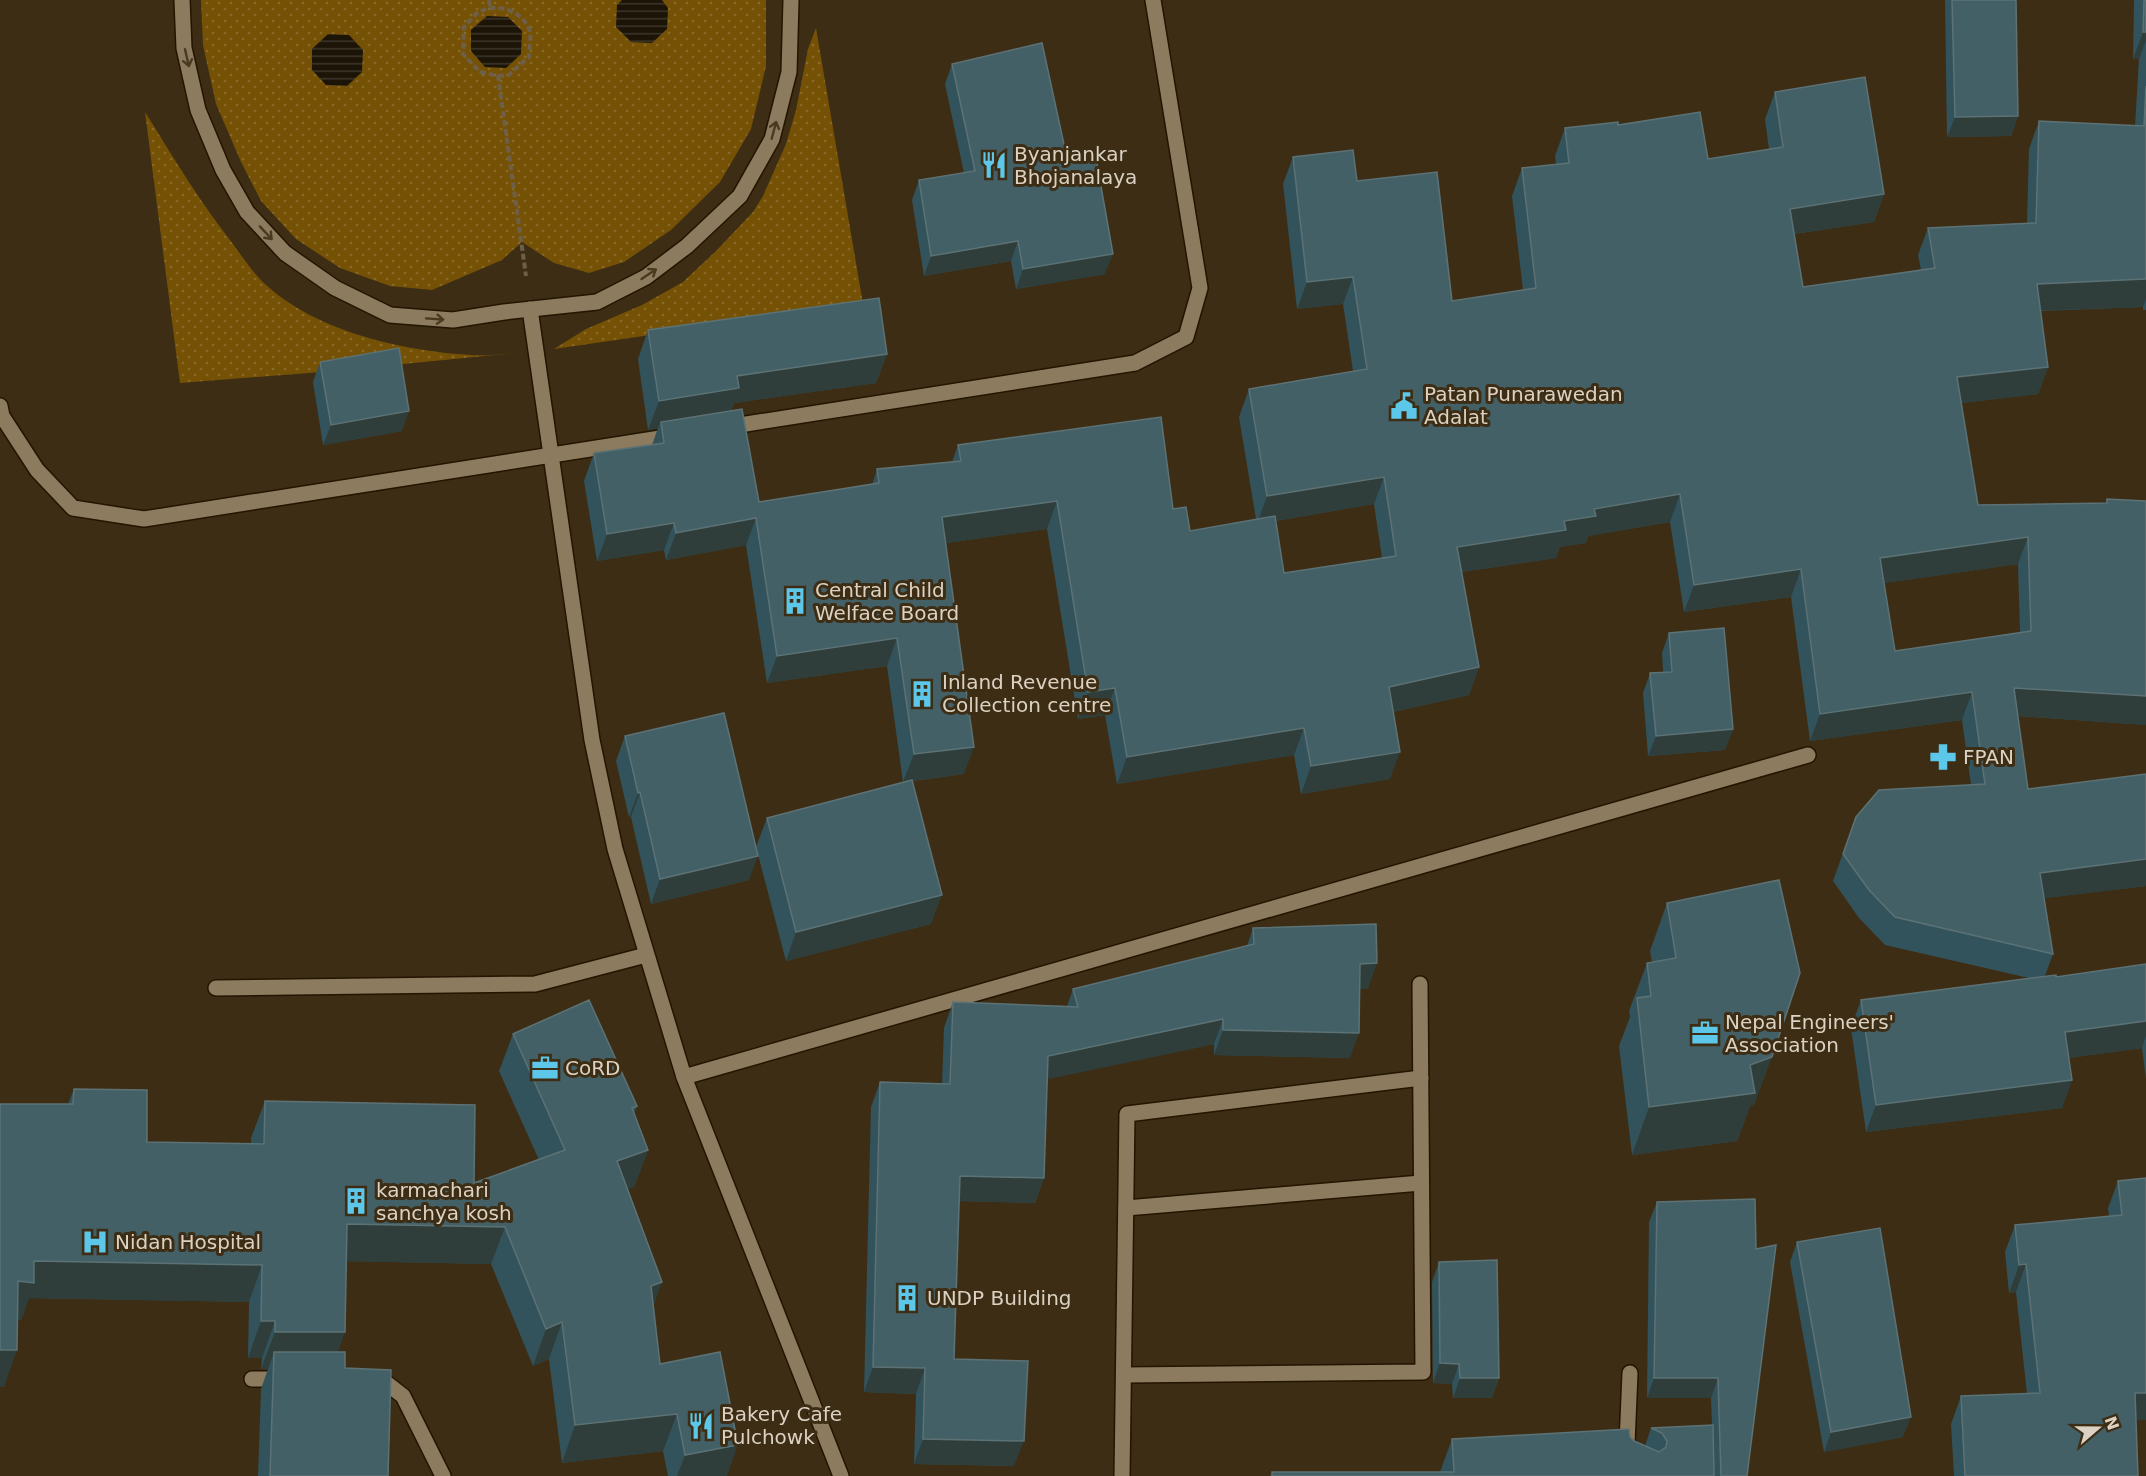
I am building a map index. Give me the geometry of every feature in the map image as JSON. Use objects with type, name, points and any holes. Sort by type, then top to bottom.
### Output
[{"type":"street","points":[[182,0],[184,48],[198,110],[223,170],[247,212],[285,253],[335,288],[390,315],[453,320],[597,302],[646,277],[687,246],[740,196],[772,139],[789,72],[791,0]]},
{"type":"street","points":[[716,429],[1135,363],[1186,337],[1200,288],[1154,0]]},
{"type":"street","points":[[530,309],[553,455],[592,740],[615,849],[684,1077],[841,1476]]},
{"type":"street","points":[[0,406],[2,416],[37,470],[73,508],[144,519],[693,433]]},
{"type":"street","points":[[684,1077],[1808,755]]},
{"type":"street","points":[[216,988],[535,984],[646,955]]},
{"type":"street","points":[[1124,1375],[1423,1372],[1420,984]]},
{"type":"street","points":[[1122,1476],[1127,1114],[1421,1078]]},
{"type":"street","points":[[1125,1208],[1421,1183]]},
{"type":"street","points":[[1630,1373],[1626,1467],[1645,1476]]},
{"type":"street","points":[[252,1379],[300,1379]]},
{"type":"street","points":[[360,1379],[385,1382],[403,1396],[443,1476]]},
{"type":"path","points":[[489,0],[490,8]]},
{"type":"path","points":[[490,8],[512,10],[530,32],[529,57],[509,75],[498,76],[480,72],[463,54],[464,27],[479,12],[490,8]]},
{"type":"path","points":[[498,76],[530,309]]},
{"type":"shaded area","points":[[201,0],[766,0],[766,66],[751,129],[720,182],[671,230],[624,262],[589,273],[554,263],[522,242],[502,260],[432,290],[390,286],[340,268],[296,239],[261,201],[216,104],[203,45]]},
{"type":"shaded area","points":[[622,0],[662,0],[668,8],[667,29],[652,43],[631,42],[616,27],[617,5]]},
{"type":"shaded area","points":[[487,16],[508,17],[522,31],[521,54],[506,68],[485,67],[471,51],[471,30]]},
{"type":"shaded area","points":[[816,28],[863,304],[554,349],[586,329],[642,305],[683,282],[753,212],[763,196],[786,144],[796,110],[808,49]]},
{"type":"shaded area","points":[[328,34],[349,35],[363,50],[362,72],[347,86],[326,85],[312,70],[312,49]]},
{"type":"shaded area","points":[[145,112],[198,196],[251,269],[279,295],[303,311],[357,334],[415,349],[471,355],[516,353],[180,383]]},
{"type":"building","points":[[1952,0],[2016,0],[2018,116],[1955,117]]},
{"type":"building","points":[[2144,0],[2146,0],[2146,32],[2143,32]]},
{"type":"building","points":[[1042,43],[1068,163],[1096,158],[1113,254],[1023,269],[1018,241],[931,256],[919,180],[975,171],[952,64]]},
{"type":"building","points":[[1865,77],[1884,194],[1790,209],[1803,287],[1935,268],[1928,228],[2036,223],[2039,121],[2144,126],[2146,86],[2146,279],[2037,284],[2048,367],[1957,377],[1978,505],[2107,503],[2107,499],[2146,501],[2146,696],[2014,688],[2028,789],[2146,774],[2146,859],[2040,873],[2053,954],[1895,917],[1869,890],[1843,854],[1856,817],[1879,790],[1985,784],[1972,692],[1820,714],[1801,569],[1694,585],[1680,494],[1594,509],[1596,516],[1564,521],[1566,530],[1457,547],[1479,667],[1389,687],[1400,752],[1311,766],[1304,728],[1127,757],[1115,688],[1088,692],[1057,501],[942,517],[974,747],[914,754],[897,638],[777,656],[756,518],[676,533],[674,523],[607,534],[594,453],[664,443],[661,422],[742,409],[759,502],[879,483],[877,469],[961,461],[958,445],[1161,417],[1173,509],[1186,507],[1190,531],[1275,516],[1284,573],[1396,556],[1384,477],[1267,496],[1249,389],[1367,369],[1353,277],[1307,282],[1293,157],[1353,150],[1357,181],[1437,172],[1452,301],[1536,288],[1522,168],[1569,163],[1565,128],[1618,122],[1618,125],[1700,112],[1708,159],[1783,147],[1775,92]],"holes":[[[2028,537],[2031,631],[1895,651],[1880,558]]]},
{"type":"building","points":[[879,298],[887,354],[737,376],[739,388],[659,401],[648,330]]},
{"type":"building","points":[[399,348],[409,411],[331,425],[320,362]]},
{"type":"building","points":[[1724,628],[1733,729],[1656,736],[1650,673],[1672,672],[1669,633]]},
{"type":"building","points":[[724,713],[758,856],[660,879],[625,736]]},
{"type":"building","points":[[912,780],[942,895],[796,932],[767,818]]},
{"type":"building","name":"Nepal Engineers' Association","points":[[1779,880],[1800,973],[1772,1057],[1750,1065],[1755,1093],[1649,1107],[1637,998],[1651,996],[1647,963],[1676,958],[1667,903]]},
{"type":"building","points":[[1376,924],[1377,963],[1360,964],[1359,1033],[1223,1030],[1223,1019],[1048,1056],[1044,1178],[960,1176],[954,1359],[1028,1361],[1024,1441],[923,1439],[925,1368],[873,1367],[880,1082],[950,1084],[953,1002],[1078,1007],[1073,989],[1254,944],[1253,928]]},
{"type":"building","points":[[2146,964],[2146,1021],[2065,1032],[2072,1080],[1876,1105],[1861,1000]]},
{"type":"building","points":[[589,1000],[637,1106],[632,1108],[648,1150],[617,1161],[662,1282],[651,1286],[660,1364],[720,1352],[738,1445],[685,1455],[677,1414],[575,1425],[562,1322],[546,1329],[505,1227],[347,1224],[345,1332],[275,1332],[275,1321],[261,1321],[262,1265],[34,1261],[34,1283],[18,1281],[17,1350],[0,1350],[0,1104],[73,1104],[74,1089],[147,1090],[147,1142],[264,1144],[265,1101],[475,1105],[474,1183],[565,1150],[513,1034]]},
{"type":"building","points":[[2146,1178],[2146,1393],[2135,1393],[2138,1476],[1965,1476],[1961,1396],[2040,1393],[2026,1264],[2019,1265],[2015,1225],[2122,1215],[2118,1181]]},
{"type":"building","points":[[1755,1199],[1756,1249],[1776,1245],[1747,1476],[1721,1476],[1718,1378],[1654,1378],[1657,1202]]},
{"type":"building","points":[[1880,1228],[1911,1417],[1831,1432],[1797,1242]]},
{"type":"building","points":[[1497,1260],[1499,1378],[1460,1378],[1459,1364],[1440,1363],[1439,1262]]},
{"type":"building","points":[[274,1352],[345,1352],[345,1368],[391,1370],[388,1476],[270,1476]]},
{"type":"building","points":[[1713,1425],[1714,1476],[1272,1476],[1272,1472],[1454,1472],[1452,1439],[1629,1429],[1630,1437],[1634,1441],[1659,1452],[1666,1447],[1667,1441],[1662,1433],[1651,1428]]},
{"type":"place","name":"Byanjankar Bhojanalaya","points":[[994,165]]},
{"type":"place","name":"Patan Punarawedan Adalat","points":[[1404,406]]},
{"type":"place","name":"Central Child Welface Board","points":[[795,601]]},
{"type":"place","name":"Inland Revenue Collection centre","points":[[922,694]]},
{"type":"place","name":"FPAN","points":[[1943,757]]},
{"type":"place","name":"Nepal Engineers' Association","points":[[1705,1033]]},
{"type":"place","name":"CoRD","points":[[545,1068]]},
{"type":"place","name":"karmachari sanchya kosh","points":[[356,1201]]},
{"type":"place","name":"Nidan Hospital","points":[[95,1242]]},
{"type":"place","name":"UNDP Building","points":[[907,1298]]},
{"type":"place","name":"Bakery Cafe Pulchowk","points":[[701,1426]]}]
